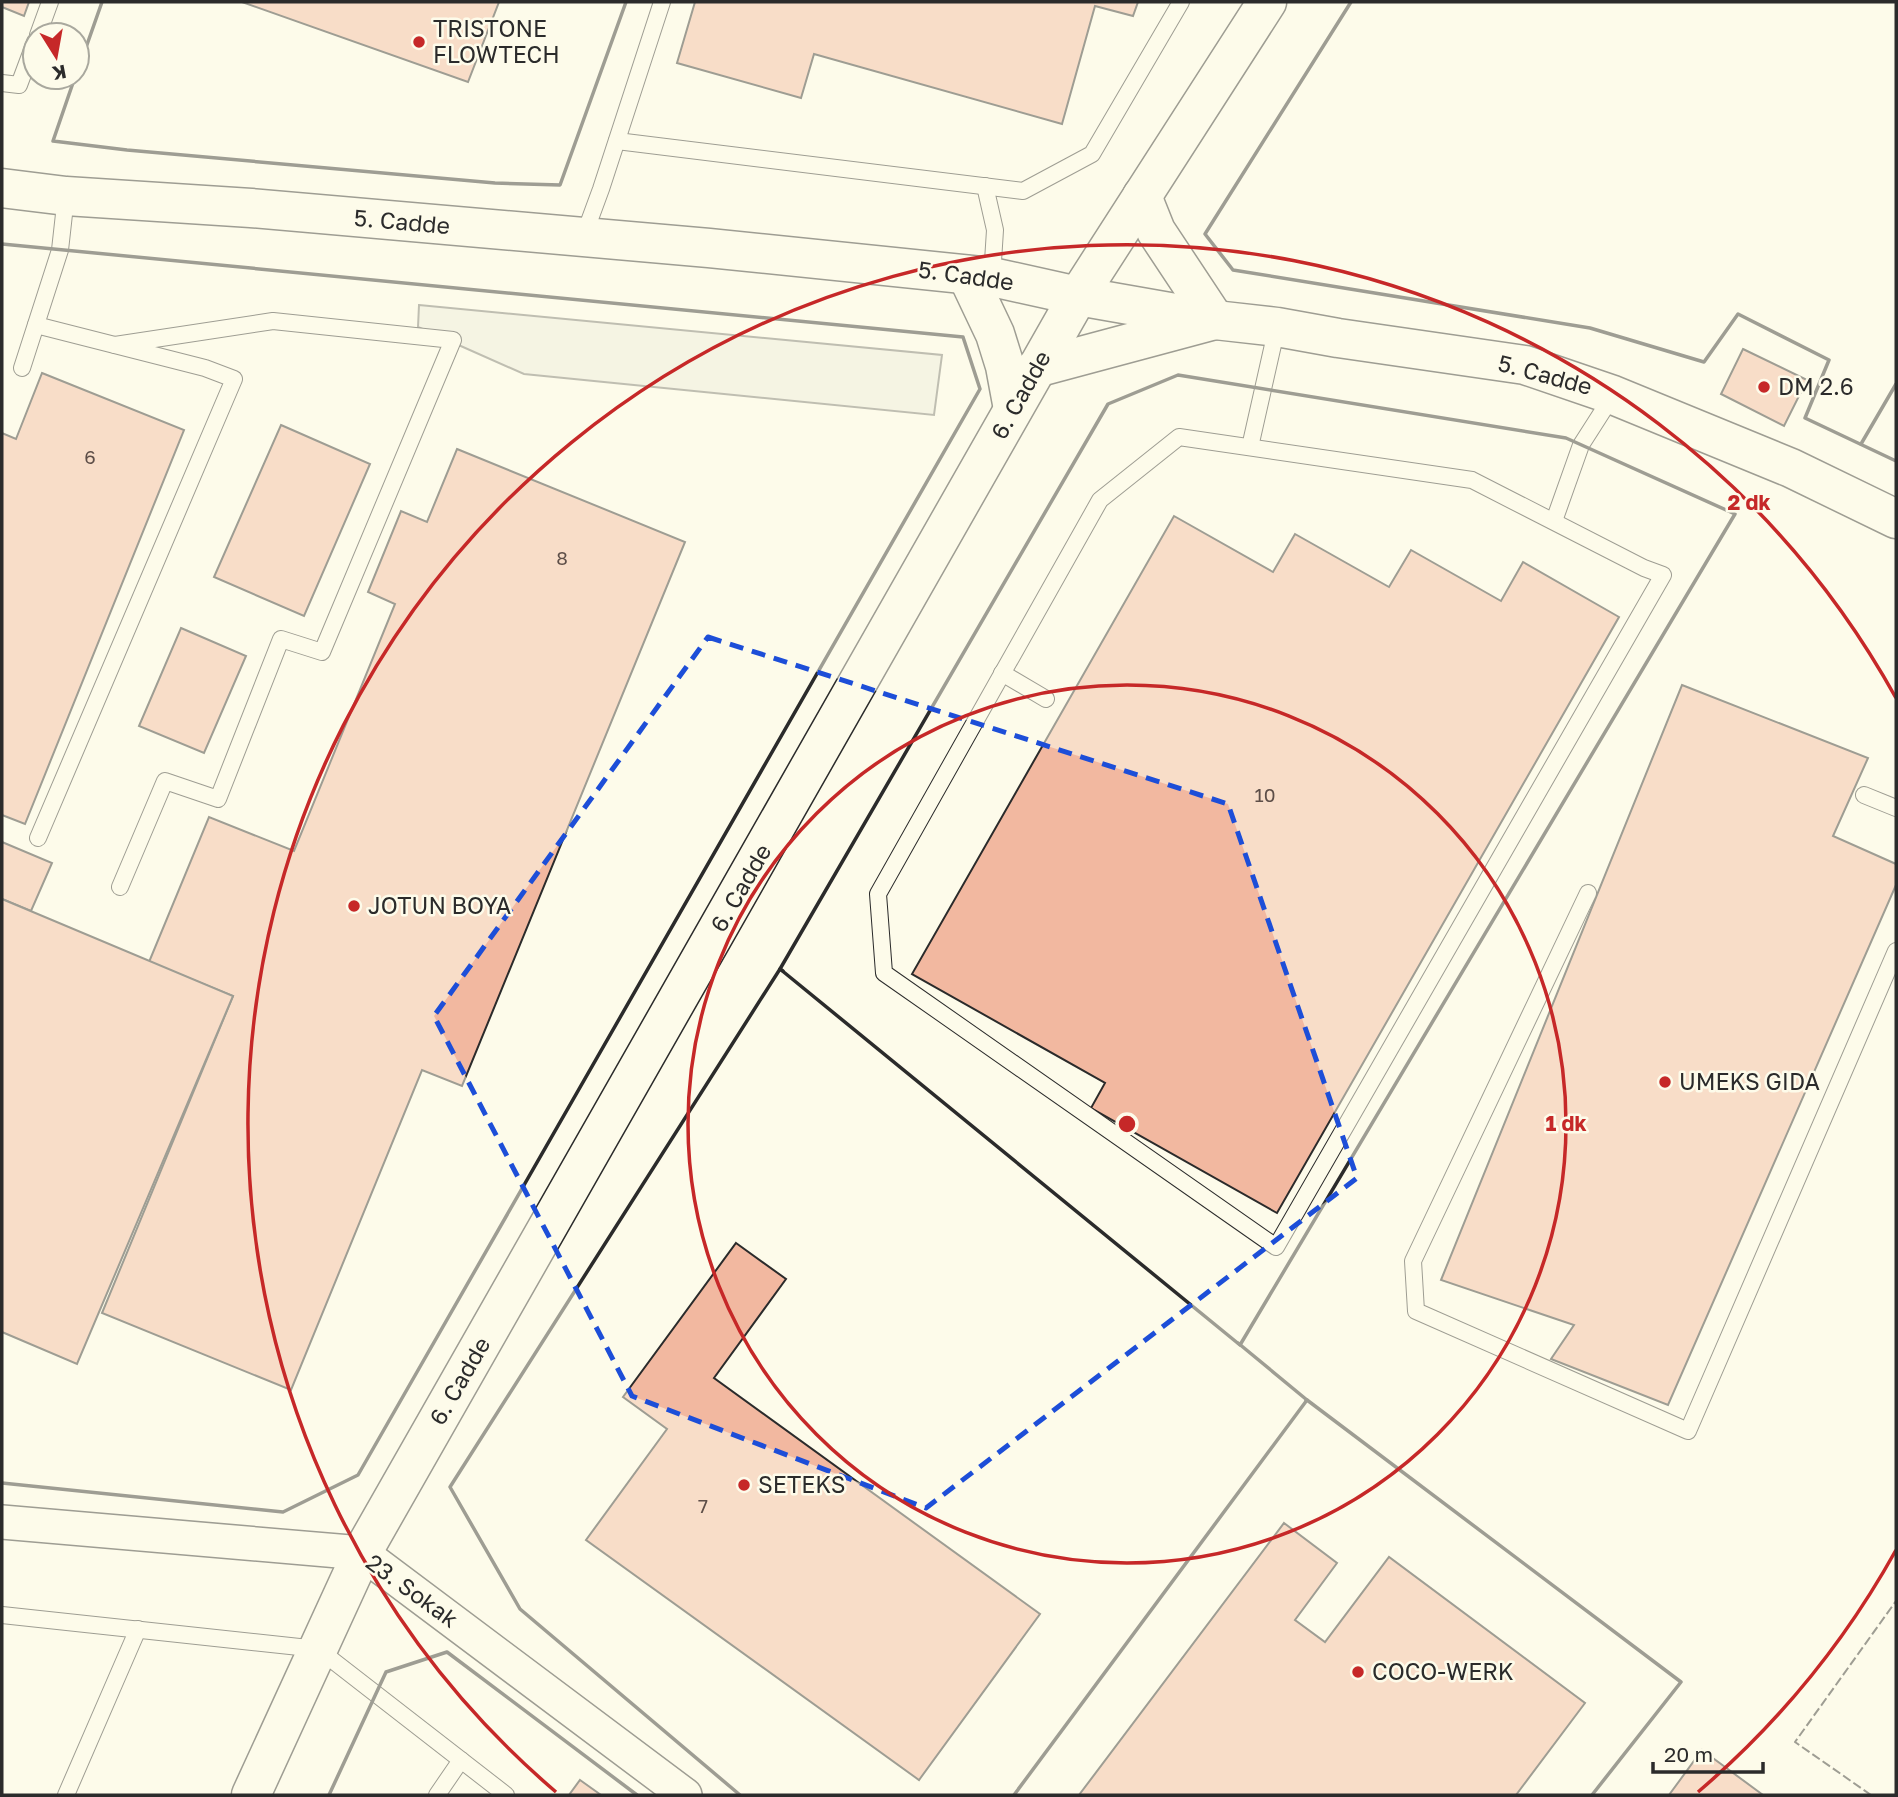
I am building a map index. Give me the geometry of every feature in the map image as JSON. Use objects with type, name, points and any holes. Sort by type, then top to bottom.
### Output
[{"type":"street","name":"6. Cadde","points":[[251,1795],[362,1553],[1077,296],[1267,2]]},
{"type":"street","name":"5. Cadde","points":[[2,188],[66,196],[251,208],[842,260],[980,276],[1216,320],[1525,365],[1613,395],[1791,468],[1896,519]]},
{"type":"street","points":[[1036,368],[1216,320],[1156,231],[1142,196]]},
{"type":"street","points":[[980,276],[1005,366],[1013,409]]},
{"type":"street","name":"23. Sokak","points":[[2,1522],[362,1553],[685,1795]]},
{"type":"lane","points":[[43,21],[50,2]]},
{"type":"lane","points":[[583,238],[662,2]]},
{"type":"lane","points":[[617,141],[1023,191],[1092,154],[1181,2]]},
{"type":"lane","points":[[2,83],[19,85],[21,80]]},
{"type":"lane","points":[[980,276],[995,230],[985,186]]},
{"type":"lane","points":[[22,368],[60,250],[66,196]]},
{"type":"lane","points":[[114,345],[273,321],[453,340],[322,652],[281,639],[218,799],[165,781],[120,887]]},
{"type":"lane","points":[[36,325],[205,368],[234,379],[38,838]]},
{"type":"lane","points":[[1250,447],[1277,327]]},
{"type":"lane","points":[[1554,521],[1581,444],[1613,395]]},
{"type":"lane","points":[[1179,437],[1472,480],[1554,521],[1644,568],[1663,575],[1276,1247],[884,973],[878,894],[1100,500],[1179,437]]},
{"type":"lane","points":[[1002,673],[1046,699]]},
{"type":"lane","points":[[1864,795],[1896,808]]},
{"type":"lane","points":[[1588,893],[1413,1261],[1416,1311],[1688,1431],[1896,951]]},
{"type":"lane","points":[[2,1615],[318,1649],[506,1795]]},
{"type":"lane","points":[[66,1795],[138,1629]]},
{"type":"lane","points":[[437,1795],[461,1760]]},
{"type":"highlighted area","points":[[708,637],[1228,804],[1357,1178],[926,1508],[632,1396],[434,1016]]},
{"type":"shaded area","points":[[419,305],[942,355],[934,415],[524,374],[418,327]]},
{"type":"building","points":[[2,2],[29,2],[24,16],[2,7]]},
{"type":"building","name":"TRISTONE FLOWTECH","points":[[242,2],[499,2],[468,82]]},
{"type":"building","points":[[695,2],[1138,2],[1133,16],[1095,6],[1062,124],[814,54],[801,98],[677,63]]},
{"type":"building","name":"DM 2.6","points":[[1743,349],[1807,380],[1784,426],[1721,394]]},
{"type":"building","points":[[42,373],[184,430],[25,824],[2,815],[2,433],[16,439]]},
{"type":"building","points":[[281,425],[370,464],[304,616],[214,577]]},
{"type":"building","name":"JOTUN BOYA","points":[[457,449],[685,542],[462,1086],[422,1070],[291,1390],[102,1313],[233,996],[149,962],[209,817],[294,851],[395,604],[368,592],[401,511],[427,522]]},
{"type":"building","points":[[1174,516],[1273,572],[1295,534],[1389,587],[1411,550],[1501,601],[1523,562],[1619,617],[1277,1213],[1091,1108],[1105,1083],[912,974]]},
{"type":"building","points":[[181,628],[246,656],[204,753],[139,726]]},
{"type":"building","name":"UMEKS GIDA","points":[[1682,685],[1868,758],[1833,836],[1896,864],[1896,885],[1668,1405],[1551,1359],[1574,1325],[1441,1280]]},
{"type":"building","points":[[2,842],[52,863],[31,911],[2,899]]},
{"type":"building","points":[[2,899],[233,996],[77,1364],[2,1332]]},
{"type":"building","name":"SETEKS","points":[[736,1243],[786,1279],[714,1378],[1040,1614],[919,1780],[586,1540],[667,1429],[623,1397]]},
{"type":"building","name":"COCO-WERK","points":[[1284,1523],[1337,1563],[1295,1620],[1325,1642],[1389,1557],[1585,1703],[1516,1795],[1079,1795]]},
{"type":"building","points":[[1702,1750],[1763,1795],[1669,1795]]},
{"type":"building","points":[[580,1780],[601,1795],[569,1795]]},
{"type":"fence","points":[[1871,1795],[1795,1742],[1896,1601]]},
{"type":"wall","points":[[91,33],[102,2]]},
{"type":"wall","points":[[70,91],[53,141],[495,183],[560,185],[626,2]]},
{"type":"wall","points":[[1351,2],[1205,234],[1233,270],[1590,328],[1704,362],[1738,314],[1829,360],[1805,418],[1896,461]]},
{"type":"wall","points":[[2,244],[963,337],[980,389],[358,1475],[283,1512],[2,1483]]},
{"type":"wall","points":[[1178,375],[1566,438],[1735,514],[1240,1345],[780,969],[1108,404],[1178,375]]},
{"type":"wall","points":[[1861,444],[1896,384]]},
{"type":"wall","points":[[740,1795],[520,1609],[450,1487],[780,969],[783,971]]},
{"type":"wall","points":[[1014,1795],[1307,1400],[1238,1343]]},
{"type":"wall","points":[[1306,1401],[1681,1682],[1592,1795]]},
{"type":"wall","points":[[329,1795],[386,1672],[447,1652],[637,1795]]},
{"type":"place","name":"TRISTONE FLOWTECH","points":[[419,42]]},
{"type":"place","name":"DM 2.6","points":[[1764,387]]},
{"type":"place","name":"JOTUN BOYA","points":[[354,906]]},
{"type":"place","name":"UMEKS GIDA","points":[[1665,1082]]},
{"type":"place","name":"SETEKS","points":[[744,1485]]},
{"type":"place","name":"COCO-WERK","points":[[1358,1672]]}]
